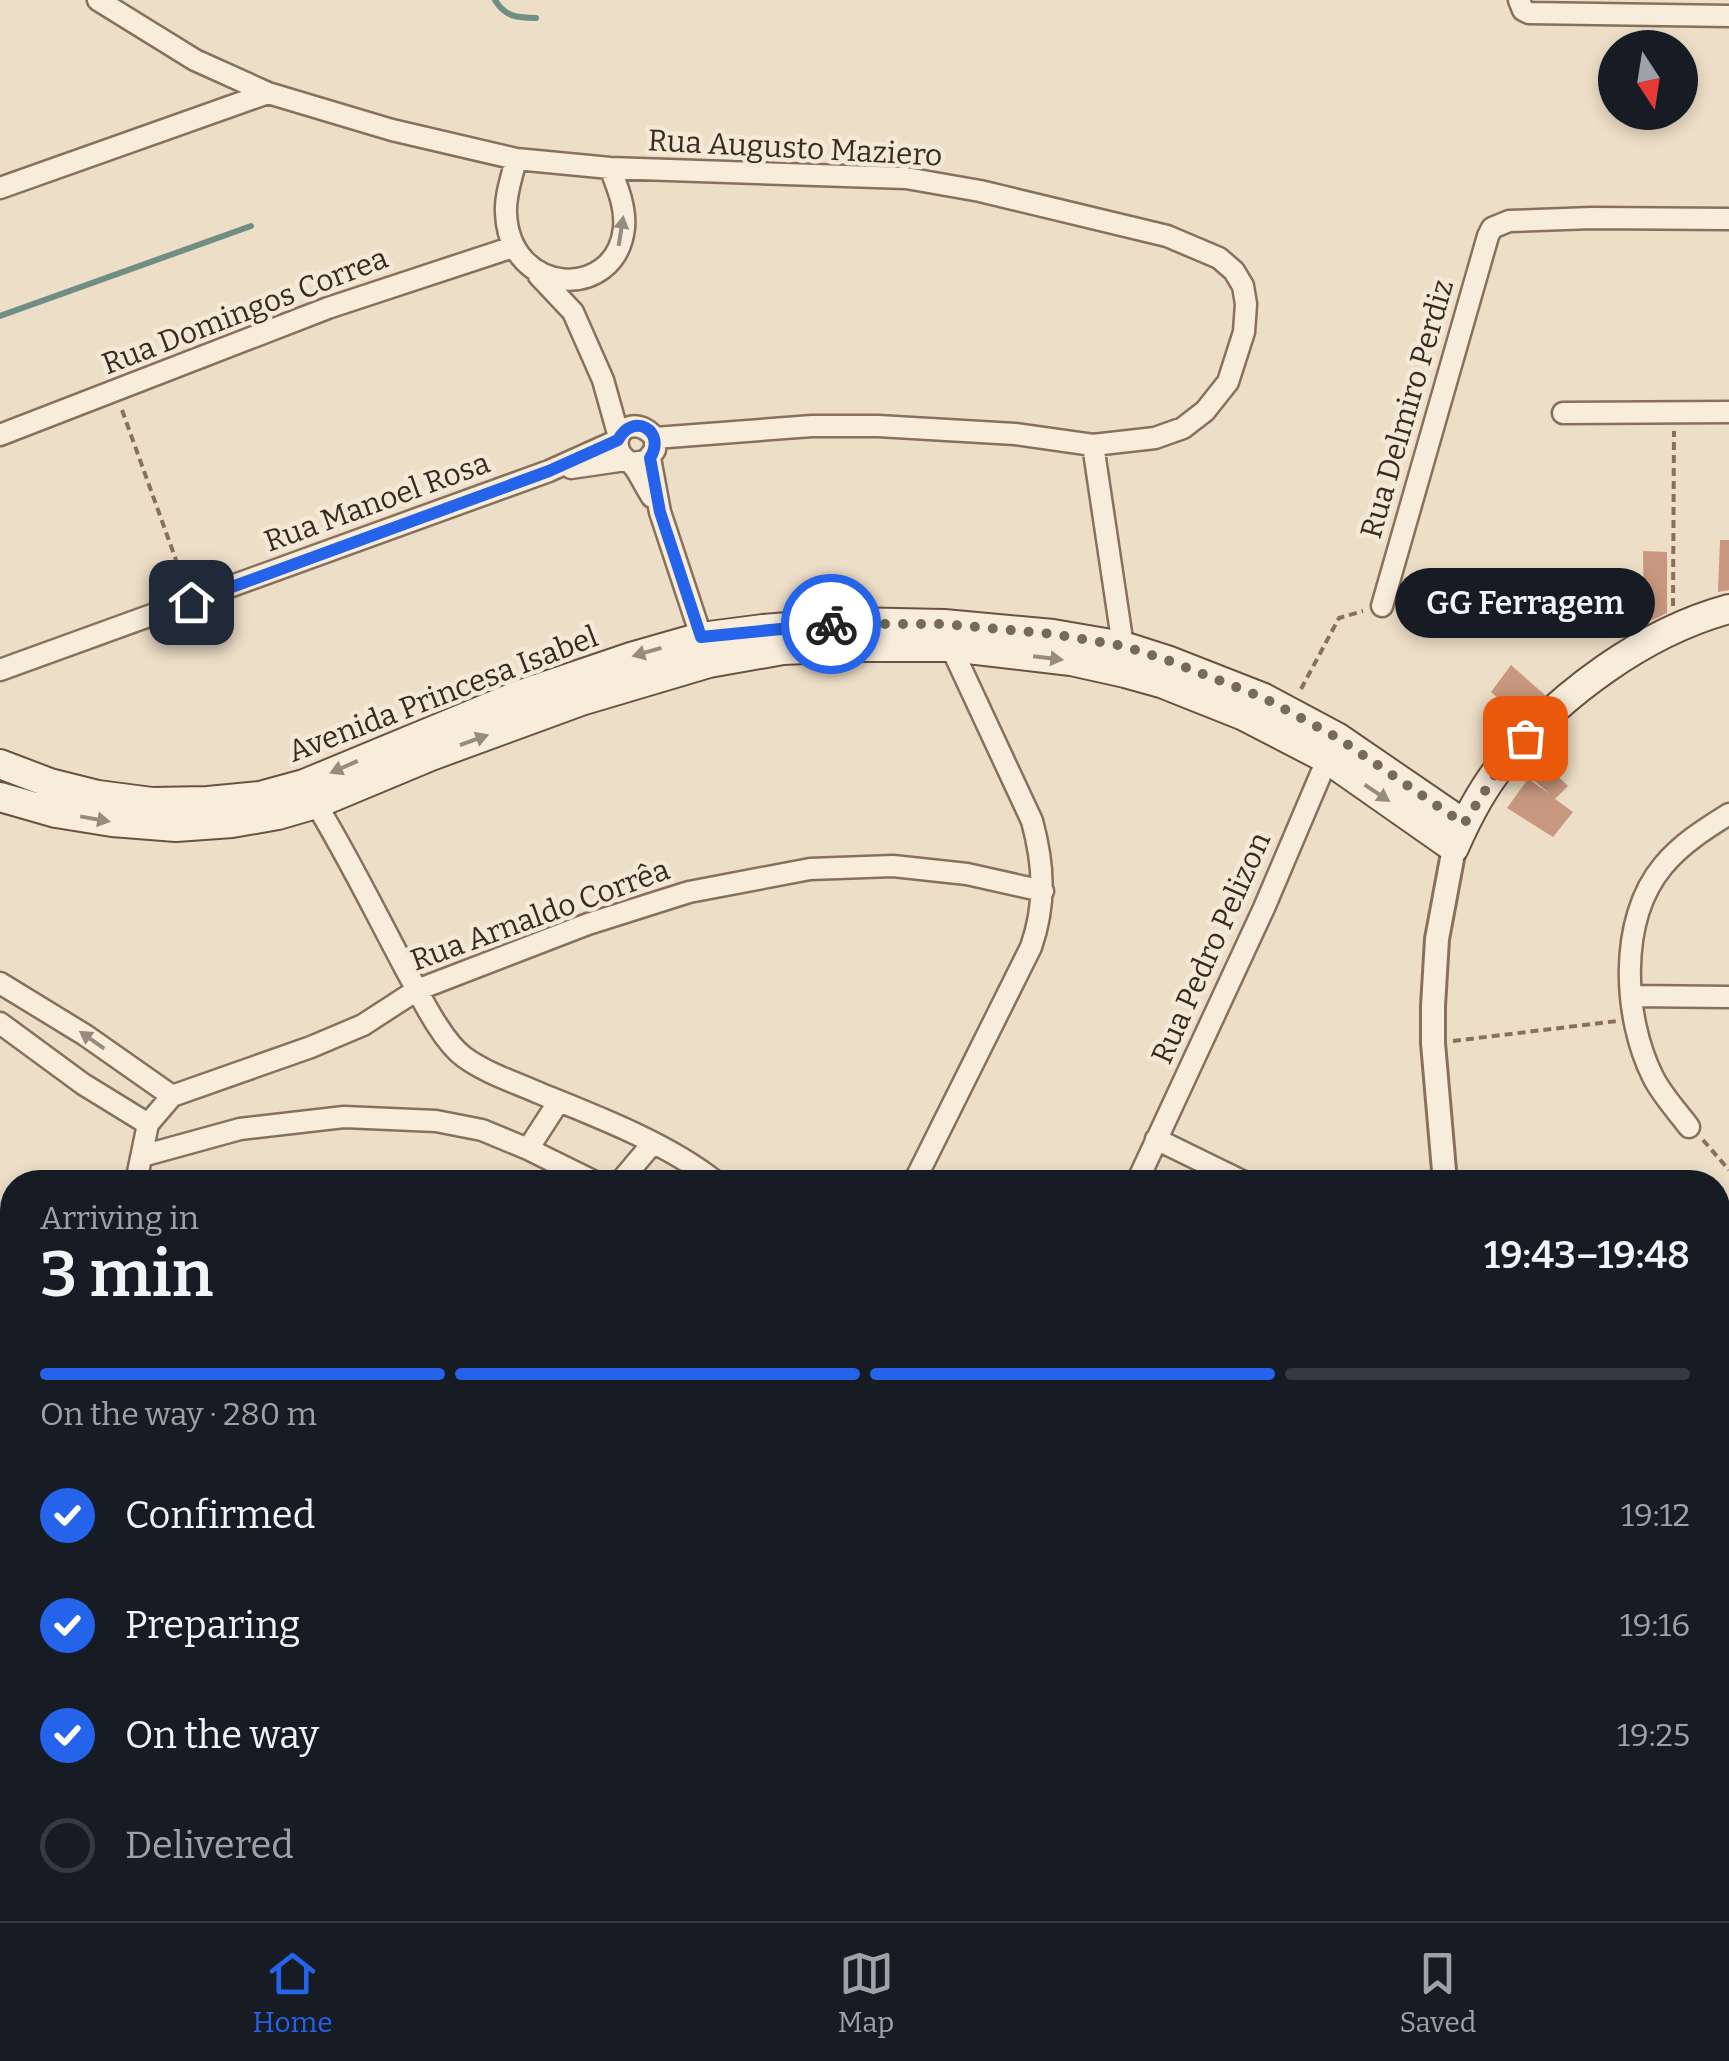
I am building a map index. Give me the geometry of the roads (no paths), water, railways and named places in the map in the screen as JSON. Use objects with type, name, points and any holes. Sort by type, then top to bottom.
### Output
[{"type":"main road","points":[[1459,836],[1502,764],[1548,713],[1599,674],[1673,630],[1729,610]]},
{"type":"main road","name":"Avenida Princesa Isabel","points":[[705,650],[763,629],[850,622],[944,624],[1053,634],[1123,646],[1184,666],[1290,712],[1332,748],[1459,836]]},
{"type":"main road","name":"Avenida Princesa Isabel","points":[[0,797],[112,822],[176,826],[232,823],[278,815],[310,794],[518,695],[632,657],[705,650],[951,647],[1070,661],[1161,683],[1332,748]]},
{"type":"main road","name":"Avenida Princesa Isabel","points":[[0,764],[98,795],[152,802],[310,794]]},
{"type":"street","name":"Rua Augusto Maziero","points":[[98,0],[195,60],[268,93],[392,130],[516,160],[610,168],[906,178],[980,191],[1167,236],[1219,258],[1243,286],[1246,304],[1244,332],[1228,382],[1206,412],[1183,428],[1155,438],[1093,445]]},
{"type":"street","points":[[1520,3],[1528,13],[1622,7],[1729,16]]},
{"type":"street","points":[[0,188],[268,93]]},
{"type":"street","points":[[516,160],[506,197],[513,247],[573,312],[603,380],[642,450],[705,650]]},
{"type":"street","points":[[573,312],[576,291],[610,261],[625,226],[610,168]]},
{"type":"street","name":"Rua Delmiro Perdiz","points":[[1382,606],[1449,365],[1492,228],[1509,221],[1592,218],[1729,220]]},
{"type":"street","name":"Rua Domingos Correa","points":[[0,435],[328,308],[513,247]]},
{"type":"street","points":[[535,271],[564,280],[595,273]]},
{"type":"street","points":[[603,380],[619,438],[619,452],[642,450]]},
{"type":"street","points":[[1563,413],[1729,412]]},
{"type":"street","name":"Rua Manoel Rosa","points":[[549,471],[737,431],[812,426],[1016,434],[1093,445]]},
{"type":"street","name":"Rua Manoel Rosa","points":[[0,670],[549,471],[619,438]]},
{"type":"street","points":[[1093,445],[1123,646]]},
{"type":"street","points":[[922,1170],[1031,947],[1040,922],[1043,890],[1040,851],[1032,821],[951,647]]},
{"type":"street","name":"Rua Pedro Pelizon","points":[[1142,1170],[1264,908],[1332,748]]},
{"type":"street","points":[[310,794],[417,990],[461,1055],[700,1170]]},
{"type":"street","points":[[1689,1127],[1655,1081],[1644,1057],[1631,996],[1630,944],[1643,900],[1662,867],[1691,838],[1729,814]]},
{"type":"street","points":[[1444,1170],[1433,1043],[1436,939],[1459,836]]},
{"type":"street","name":"Rua Arnaldo Corrêa","points":[[148,1124],[172,1096],[363,1025],[417,990],[588,924],[689,892],[810,870],[894,866],[968,874],[1043,890]]},
{"type":"street","points":[[0,983],[72,1026],[172,1096]]},
{"type":"street","points":[[1631,996],[1729,997]]},
{"type":"street","points":[[0,1022],[82,1084],[148,1124],[139,1170]]},
{"type":"street","points":[[528,1148],[559,1101]]},
{"type":"street","points":[[142,1156],[240,1129],[344,1117],[436,1121],[482,1130],[528,1148],[556,1170]]},
{"type":"street","points":[[1156,1139],[1219,1170]]},
{"type":"street","points":[[630,1170],[652,1144]]},
{"type":"waterway","points":[[495,0],[512,15],[536,18]]},
{"type":"waterway","points":[[0,316],[251,226]]},
{"type":"place","name":"GG Ferragem","points":[[1525,738]]}]
